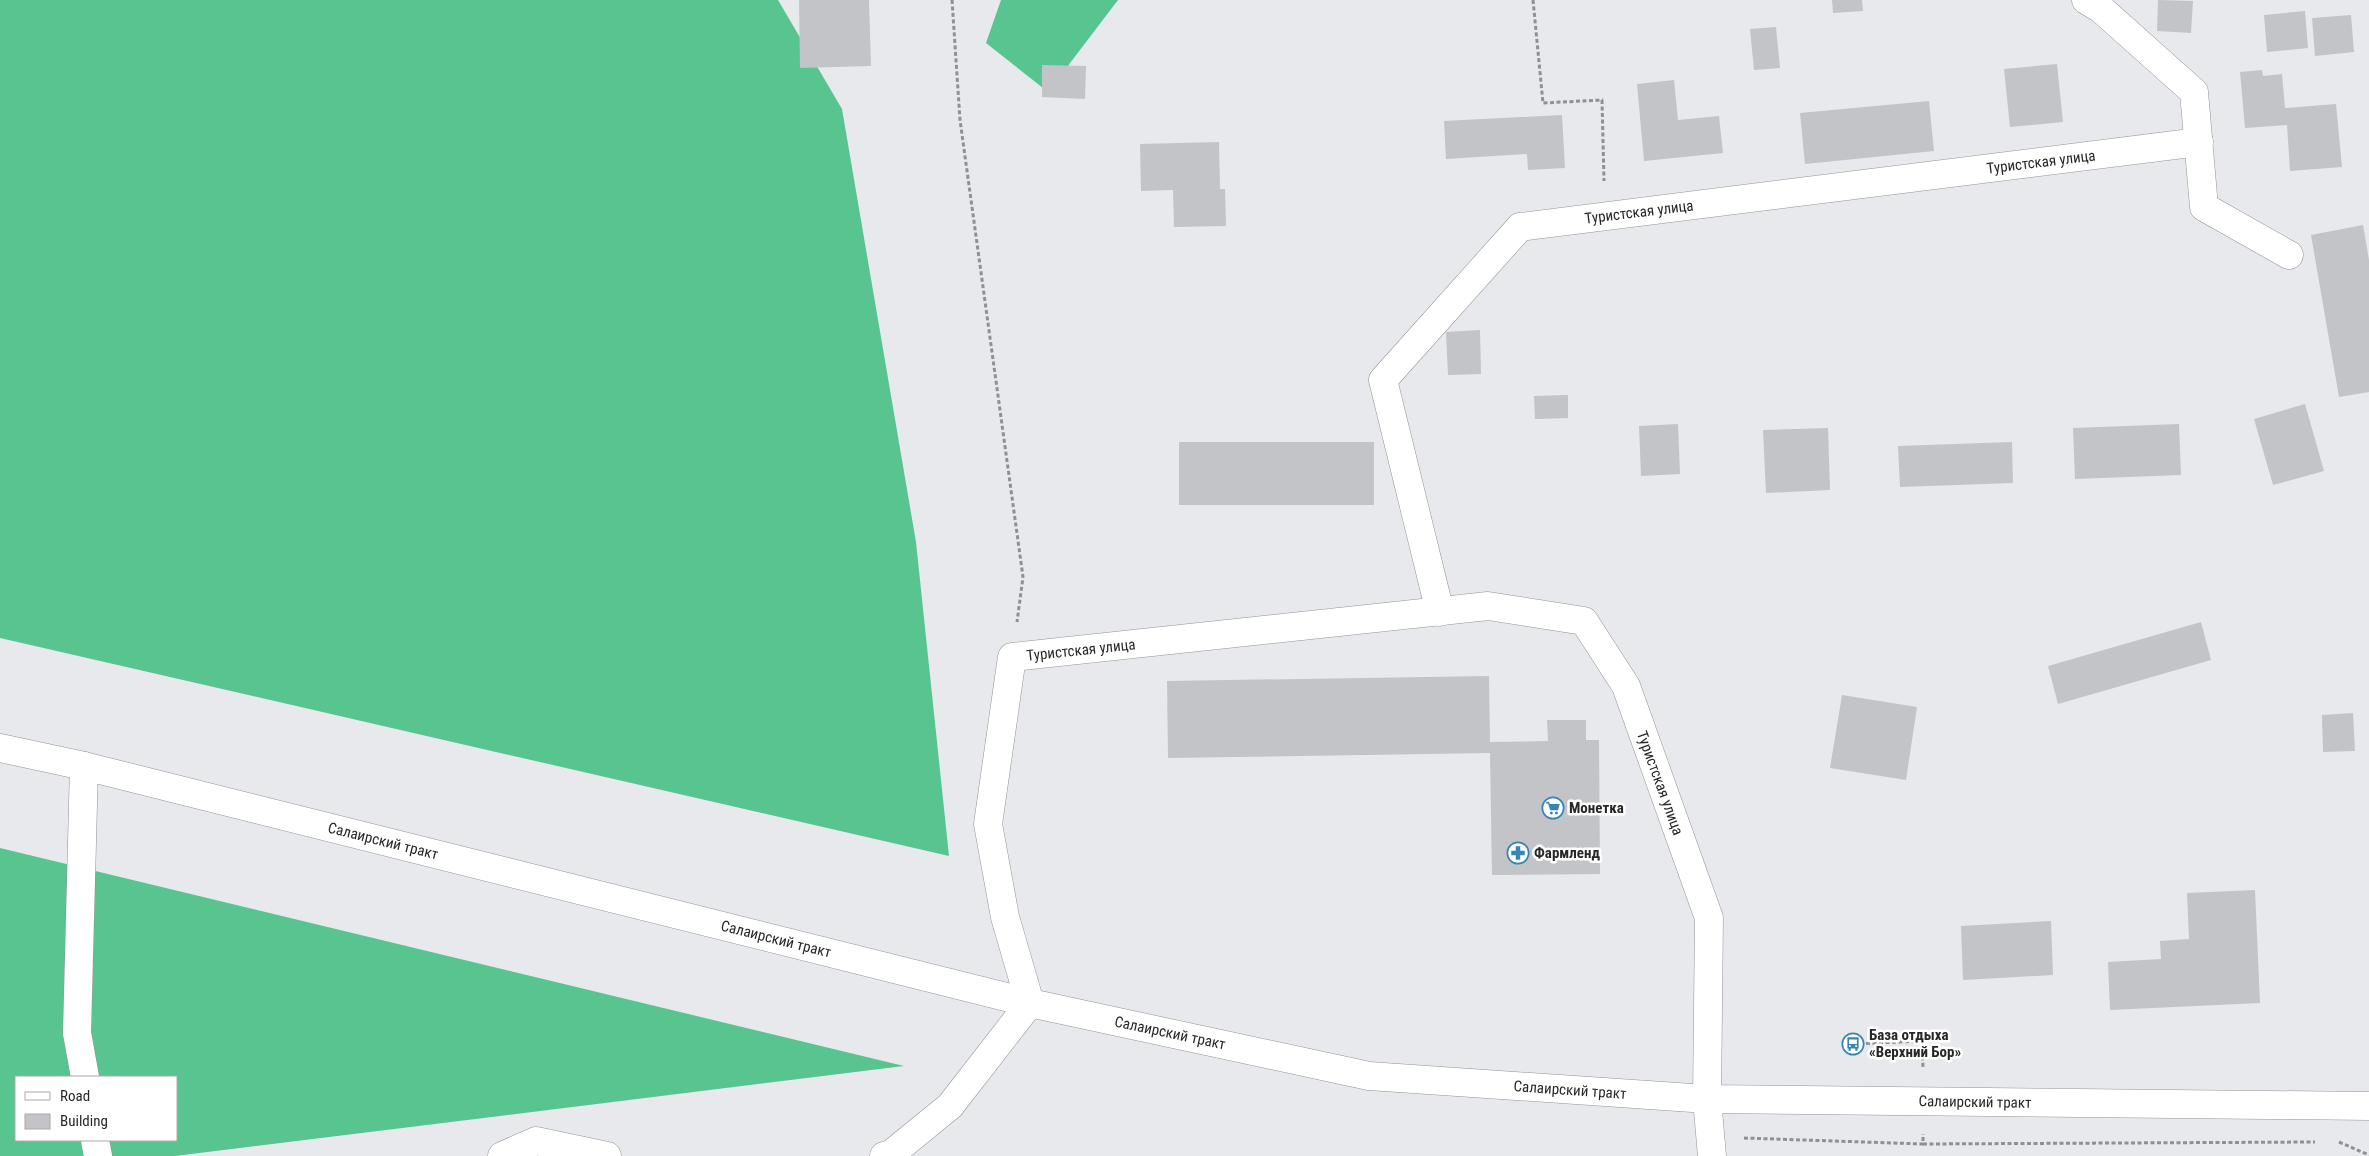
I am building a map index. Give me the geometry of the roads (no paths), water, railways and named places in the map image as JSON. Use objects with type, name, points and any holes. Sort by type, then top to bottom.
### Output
[{"type":"street","points":[[2086,0],[2101,9],[2194,92],[2204,207],[2289,255]]},
{"type":"street","name":"Туристская улица","points":[[1440,612],[1383,380],[1520,227],[2198,142]]},
{"type":"street","name":"Туристская улица","points":[[1030,1002],[1005,917],[988,824],[1012,657],[1488,606],[1584,621],[1626,686],[1709,918],[1707,1099],[1712,1156]]},
{"type":"street","name":"Салаирский тракт","points":[[0,748],[84,766],[1030,1002],[1369,1076],[1707,1099],[2369,1106]]},
{"type":"street","points":[[84,766],[77,1033],[84,1076]]},
{"type":"street","points":[[884,1156],[891,1154],[950,1106],[1030,1002]]},
{"type":"street","points":[[95,1141],[98,1156]]},
{"type":"street","points":[[502,1156],[536,1141],[607,1156]]},
{"type":"place","name":"Монетка","points":[[1553,808]]},
{"type":"place","name":"Фармленд","points":[[1518,853]]},
{"type":"place","name":"База отдыха «Верхний Бор»","points":[[1853,1044]]}]
